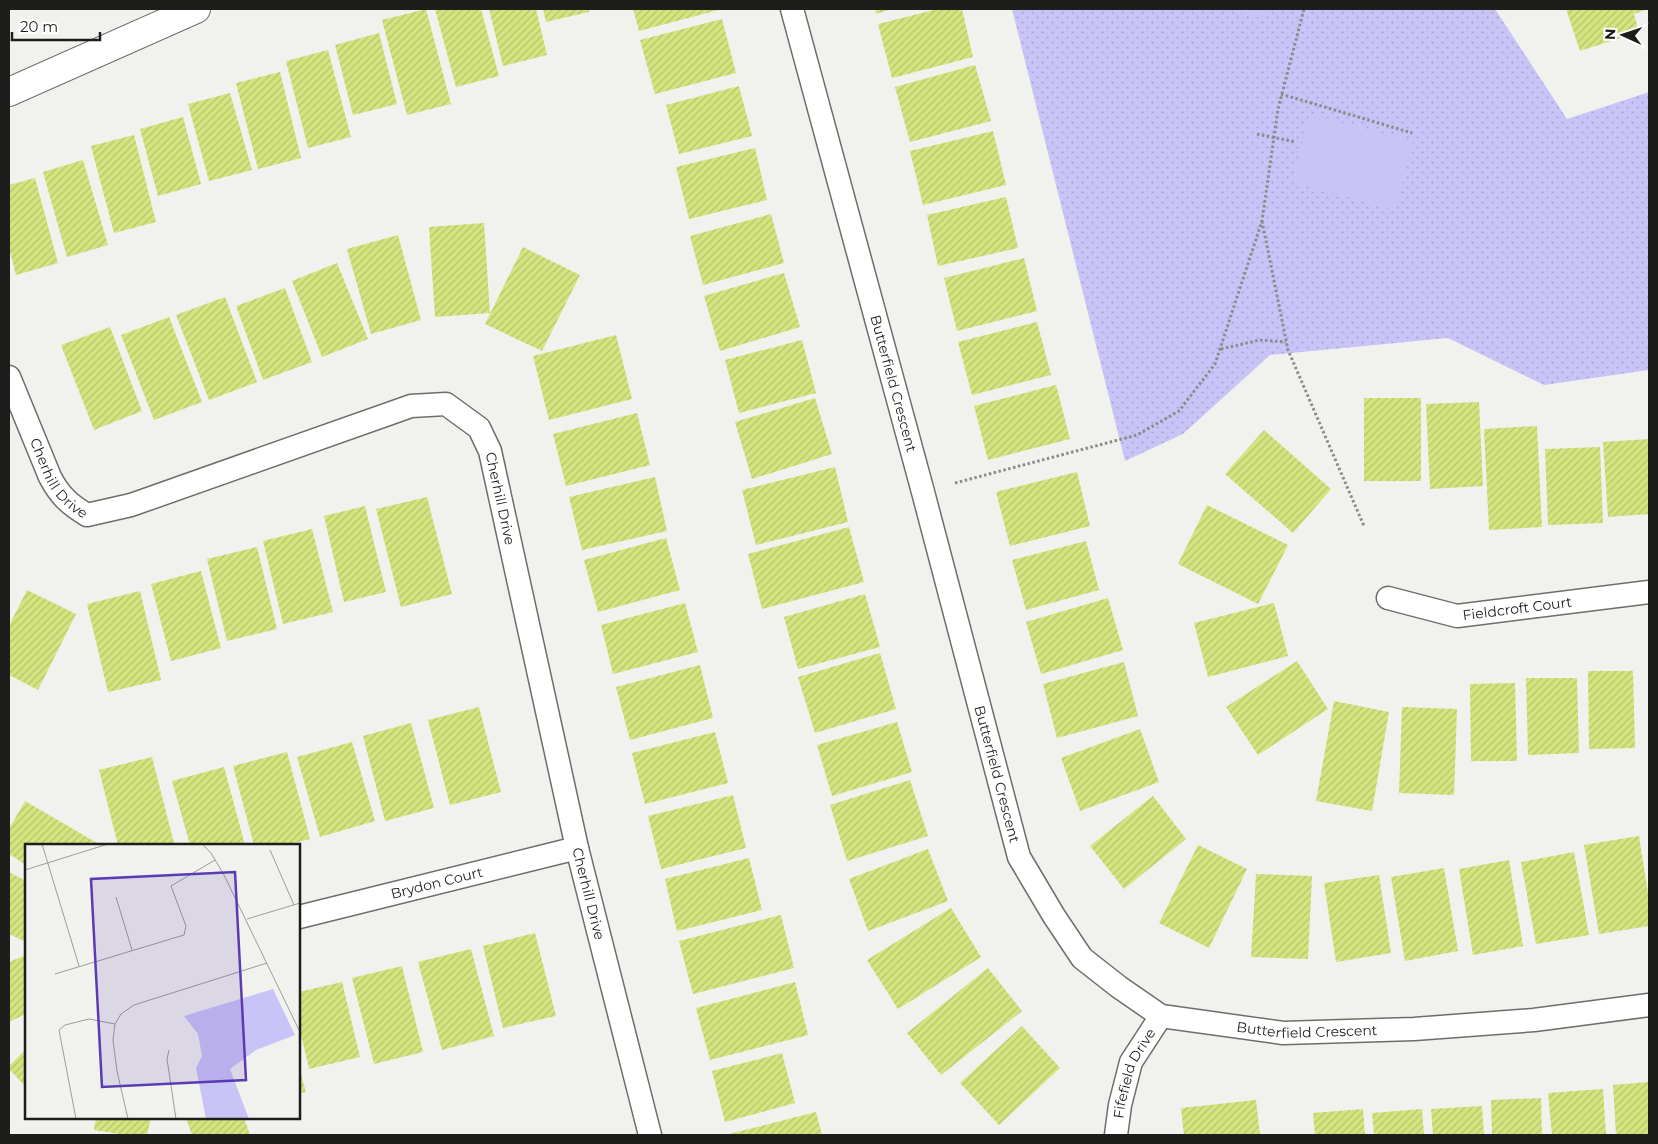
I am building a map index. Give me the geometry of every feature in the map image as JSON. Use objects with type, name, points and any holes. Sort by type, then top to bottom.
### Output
[{"type":"street","points":[[9,92],[196,9]]},
{"type":"street","name":"Butterfield Crescent","points":[[792,9],[923,492],[1019,857],[1054,916],[1082,958],[1161,1016],[1283,1033],[1414,1029],[1534,1020],[1649,1005]]},
{"type":"street","name":"Cherhill Drive","points":[[9,377],[50,477],[58,491],[70,505],[87,515],[131,505],[410,406],[446,404],[479,428],[490,451],[577,848],[650,1135]]},
{"type":"street","name":"Fieldcroft Court","points":[[1388,598],[1457,616],[1649,592]]},
{"type":"street","name":"Brydon Court","points":[[300,917],[577,848]]},
{"type":"street","name":"Fifefield Drive","points":[[1116,1135],[1120,1105],[1132,1062],[1161,1016]]},
{"type":"path","points":[[955,483],[1137,435],[1179,411],[1215,364],[1262,221],[1282,94],[1304,9]]},
{"type":"path","points":[[1282,94],[1412,133]]},
{"type":"path","points":[[1256,134],[1296,142]]},
{"type":"path","points":[[1262,221],[1288,350],[1364,526]]},
{"type":"path","points":[[1220,349],[1260,340],[1286,342]]},
{"type":"shaded area","points":[[1012,9],[1495,9],[1567,119],[1649,92],[1649,370],[1544,385],[1448,338],[1270,355],[1183,434],[1125,461]]},
{"type":"shaded area","points":[[1230,9],[1266,9],[1263,19]]},
{"type":"shaded area","points":[[1310,114],[1413,141],[1396,210],[1292,182]]},
{"type":"building","points":[[426,9],[451,104],[407,115],[382,20]]},
{"type":"building","points":[[435,9],[481,9],[499,76],[456,87]]},
{"type":"building","points":[[489,9],[536,9],[547,55],[503,66]]},
{"type":"building","points":[[543,9],[589,9],[589,12],[546,22]]},
{"type":"building","points":[[633,9],[722,9],[639,31]]},
{"type":"building","points":[[875,9],[892,9],[876,14]]},
{"type":"building","points":[[938,9],[962,9],[973,57],[892,78],[878,24]]},
{"type":"building","points":[[1566,9],[1648,9],[1634,14],[1639,32],[1580,51]]},
{"type":"building","points":[[722,19],[736,73],[655,94],[640,40]]},
{"type":"building","points":[[379,33],[397,104],[353,115],[335,45]]},
{"type":"building","points":[[328,50],[351,137],[308,148],[286,61]]},
{"type":"building","points":[[975,65],[991,121],[910,142],[895,87]]},
{"type":"building","points":[[280,72],[301,158],[258,169],[236,83]]},
{"type":"building","points":[[739,86],[752,136],[679,154],[666,105]]},
{"type":"building","points":[[230,93],[252,170],[209,181],[188,104]]},
{"type":"building","points":[[183,117],[201,184],[158,196],[140,129]]},
{"type":"building","points":[[993,131],[1006,185],[923,205],[910,151]]},
{"type":"building","points":[[134,135],[156,222],[114,233],[91,146]]},
{"type":"building","points":[[755,148],[767,200],[689,219],[676,167]]},
{"type":"building","points":[[83,160],[108,245],[67,257],[43,172]]},
{"type":"building","points":[[35,178],[58,263],[16,275],[9,248],[9,185]]},
{"type":"building","points":[[1006,197],[1018,248],[938,266],[927,215]]},
{"type":"building","points":[[771,214],[784,263],[703,285],[690,236]]},
{"type":"building","points":[[484,223],[490,313],[435,317],[429,227]]},
{"type":"building","points":[[398,235],[421,320],[371,334],[347,249]]},
{"type":"building","points":[[523,247],[580,275],[542,351],[485,324]]},
{"type":"building","points":[[1024,258],[1037,311],[957,331],[944,278]]},
{"type":"building","points":[[337,263],[368,339],[322,357],[292,281]]},
{"type":"building","points":[[784,273],[800,327],[720,351],[704,296]]},
{"type":"building","points":[[285,288],[312,362],[263,380],[236,306]]},
{"type":"building","points":[[225,297],[257,382],[209,400],[176,315]]},
{"type":"building","points":[[169,317],[202,402],[154,420],[121,335]]},
{"type":"building","points":[[1037,322],[1051,375],[972,395],[958,342]]},
{"type":"building","points":[[110,327],[142,411],[94,430],[61,345]]},
{"type":"building","points":[[616,335],[632,399],[549,420],[533,356]]},
{"type":"building","points":[[802,340],[816,393],[739,413],[725,360]]},
{"type":"building","points":[[1056,385],[1070,439],[988,460],[974,406]]},
{"type":"building","points":[[815,398],[832,454],[752,479],[735,422]]},
{"type":"building","points":[[1364,398],[1421,398],[1421,481],[1364,481]]},
{"type":"building","points":[[1479,402],[1483,486],[1430,489],[1426,404]]},
{"type":"building","points":[[637,413],[650,465],[566,486],[553,434]]},
{"type":"building","points":[[1537,426],[1542,527],[1489,530],[1484,429]]},
{"type":"building","points":[[1264,430],[1331,489],[1293,533],[1225,474]]},
{"type":"building","points":[[1649,439],[1649,514],[1608,517],[1603,442]]},
{"type":"building","points":[[1600,447],[1603,523],[1548,525],[1545,449]]},
{"type":"building","points":[[835,467],[848,522],[756,545],[742,490]]},
{"type":"building","points":[[1077,472],[1090,526],[1010,546],[996,492]]},
{"type":"building","points":[[655,477],[667,531],[582,550],[569,497]]},
{"type":"building","points":[[427,497],[452,594],[401,607],[376,509]]},
{"type":"building","points":[[1207,505],[1288,545],[1258,604],[1178,564]]},
{"type":"building","points":[[365,506],[386,592],[344,602],[324,516]]},
{"type":"building","points":[[849,527],[864,582],[762,609],[748,554]]},
{"type":"building","points":[[312,529],[333,612],[283,624],[263,541]]},
{"type":"building","points":[[666,538],[680,590],[598,612],[584,560]]},
{"type":"building","points":[[1086,541],[1099,590],[1026,610],[1012,560]]},
{"type":"building","points":[[257,547],[277,629],[227,641],[207,559]]},
{"type":"building","points":[[201,571],[221,648],[171,661],[151,584]]},
{"type":"building","points":[[27,590],[76,614],[38,690],[9,675],[9,626]]},
{"type":"building","points":[[140,591],[161,680],[108,692],[87,604]]},
{"type":"building","points":[[865,594],[880,647],[798,669],[784,617]]},
{"type":"building","points":[[1108,598],[1123,650],[1041,674],[1026,622]]},
{"type":"building","points":[[685,603],[698,652],[613,674],[601,625]]},
{"type":"building","points":[[1274,603],[1288,656],[1208,677],[1194,623]]},
{"type":"building","points":[[880,653],[896,709],[815,733],[798,677]]},
{"type":"building","points":[[1297,661],[1328,709],[1258,755],[1226,707]]},
{"type":"building","points":[[1124,662],[1138,716],[1057,738],[1043,684]]},
{"type":"building","points":[[700,665],[713,718],[630,740],[616,687]]},
{"type":"building","points":[[1588,671],[1633,671],[1635,748],[1589,749]]},
{"type":"building","points":[[1526,678],[1577,678],[1579,753],[1528,755]]},
{"type":"building","points":[[1515,683],[1517,761],[1471,761],[1470,684]]},
{"type":"building","points":[[1334,701],[1389,712],[1372,811],[1316,801]]},
{"type":"building","points":[[479,707],[501,792],[450,805],[428,720]]},
{"type":"building","points":[[1402,707],[1457,709],[1454,795],[1399,793]]},
{"type":"building","points":[[897,722],[912,772],[832,796],[817,745]]},
{"type":"building","points":[[411,723],[434,808],[385,821],[363,736]]},
{"type":"building","points":[[1140,729],[1159,782],[1080,811],[1061,758]]},
{"type":"building","points":[[715,732],[728,783],[645,804],[632,753]]},
{"type":"building","points":[[352,742],[375,821],[320,837],[297,757]]},
{"type":"building","points":[[287,752],[310,839],[291,844],[254,844],[233,766]]},
{"type":"building","points":[[152,757],[174,843],[118,844],[99,770]]},
{"type":"building","points":[[224,767],[245,844],[190,844],[172,781]]},
{"type":"building","points":[[910,780],[928,836],[847,861],[830,805]]},
{"type":"building","points":[[733,795],[746,848],[661,869],[648,816]]},
{"type":"building","points":[[1153,796],[1186,839],[1124,889],[1090,846]]},
{"type":"building","points":[[25,801],[97,843],[25,844],[25,864],[9,854],[9,829]]},
{"type":"building","points":[[1639,836],[1649,899],[1649,926],[1599,934],[1584,845]]},
{"type":"building","points":[[1198,845],[1247,869],[1209,948],[1159,923]]},
{"type":"building","points":[[928,849],[948,901],[868,931],[849,879]]},
{"type":"building","points":[[1574,852],[1589,935],[1536,944],[1521,862]]},
{"type":"building","points":[[749,858],[762,910],[677,931],[665,879]]},
{"type":"building","points":[[1509,860],[1523,946],[1473,955],[1459,869]]},
{"type":"building","points":[[1444,868],[1458,951],[1405,961],[1391,877]]},
{"type":"building","points":[[9,872],[25,880],[25,942],[9,934]]},
{"type":"building","points":[[1256,874],[1312,876],[1308,959],[1251,957]]},
{"type":"building","points":[[1379,875],[1391,953],[1336,962],[1324,883]]},
{"type":"building","points":[[951,908],[981,957],[898,1009],[867,960]]},
{"type":"building","points":[[781,915],[794,968],[693,994],[679,941]]},
{"type":"building","points":[[535,933],[556,1016],[503,1028],[483,946]]},
{"type":"building","points":[[471,949],[494,1036],[442,1050],[418,962]]},
{"type":"building","points":[[25,955],[25,1014],[9,1022],[9,962]]},
{"type":"building","points":[[402,966],[423,1052],[374,1064],[352,978]]},
{"type":"building","points":[[988,968],[1022,1011],[941,1075],[907,1033]]},
{"type":"building","points":[[342,982],[360,1057],[309,1069],[300,1030],[300,992]]},
{"type":"building","points":[[795,982],[808,1035],[710,1060],[696,1008]]},
{"type":"building","points":[[1022,1026],[1060,1068],[999,1125],[960,1083]]},
{"type":"building","points":[[25,1050],[25,1086],[9,1069],[9,1066]]},
{"type":"building","points":[[782,1053],[795,1103],[725,1122],[712,1071]]},
{"type":"building","points":[[300,1071],[306,1092],[300,1093]]},
{"type":"building","points":[[1649,1082],[1649,1135],[1616,1135],[1613,1085]]},
{"type":"building","points":[[1603,1089],[1606,1135],[1552,1135],[1548,1093]]},
{"type":"building","points":[[1541,1098],[1542,1135],[1492,1135],[1491,1100]]},
{"type":"building","points":[[1256,1100],[1260,1135],[1184,1135],[1181,1108]]},
{"type":"building","points":[[1482,1106],[1484,1135],[1433,1135],[1431,1109]]},
{"type":"building","points":[[1363,1109],[1365,1135],[1315,1135],[1313,1113]]},
{"type":"building","points":[[1422,1109],[1424,1135],[1374,1135],[1372,1113]]},
{"type":"building","points":[[816,1112],[822,1135],[725,1135]]},
{"type":"building","points":[[96,1119],[151,1119],[147,1135],[126,1135],[94,1130]]},
{"type":"building","points":[[186,1119],[244,1119],[250,1135],[192,1135]]}]
